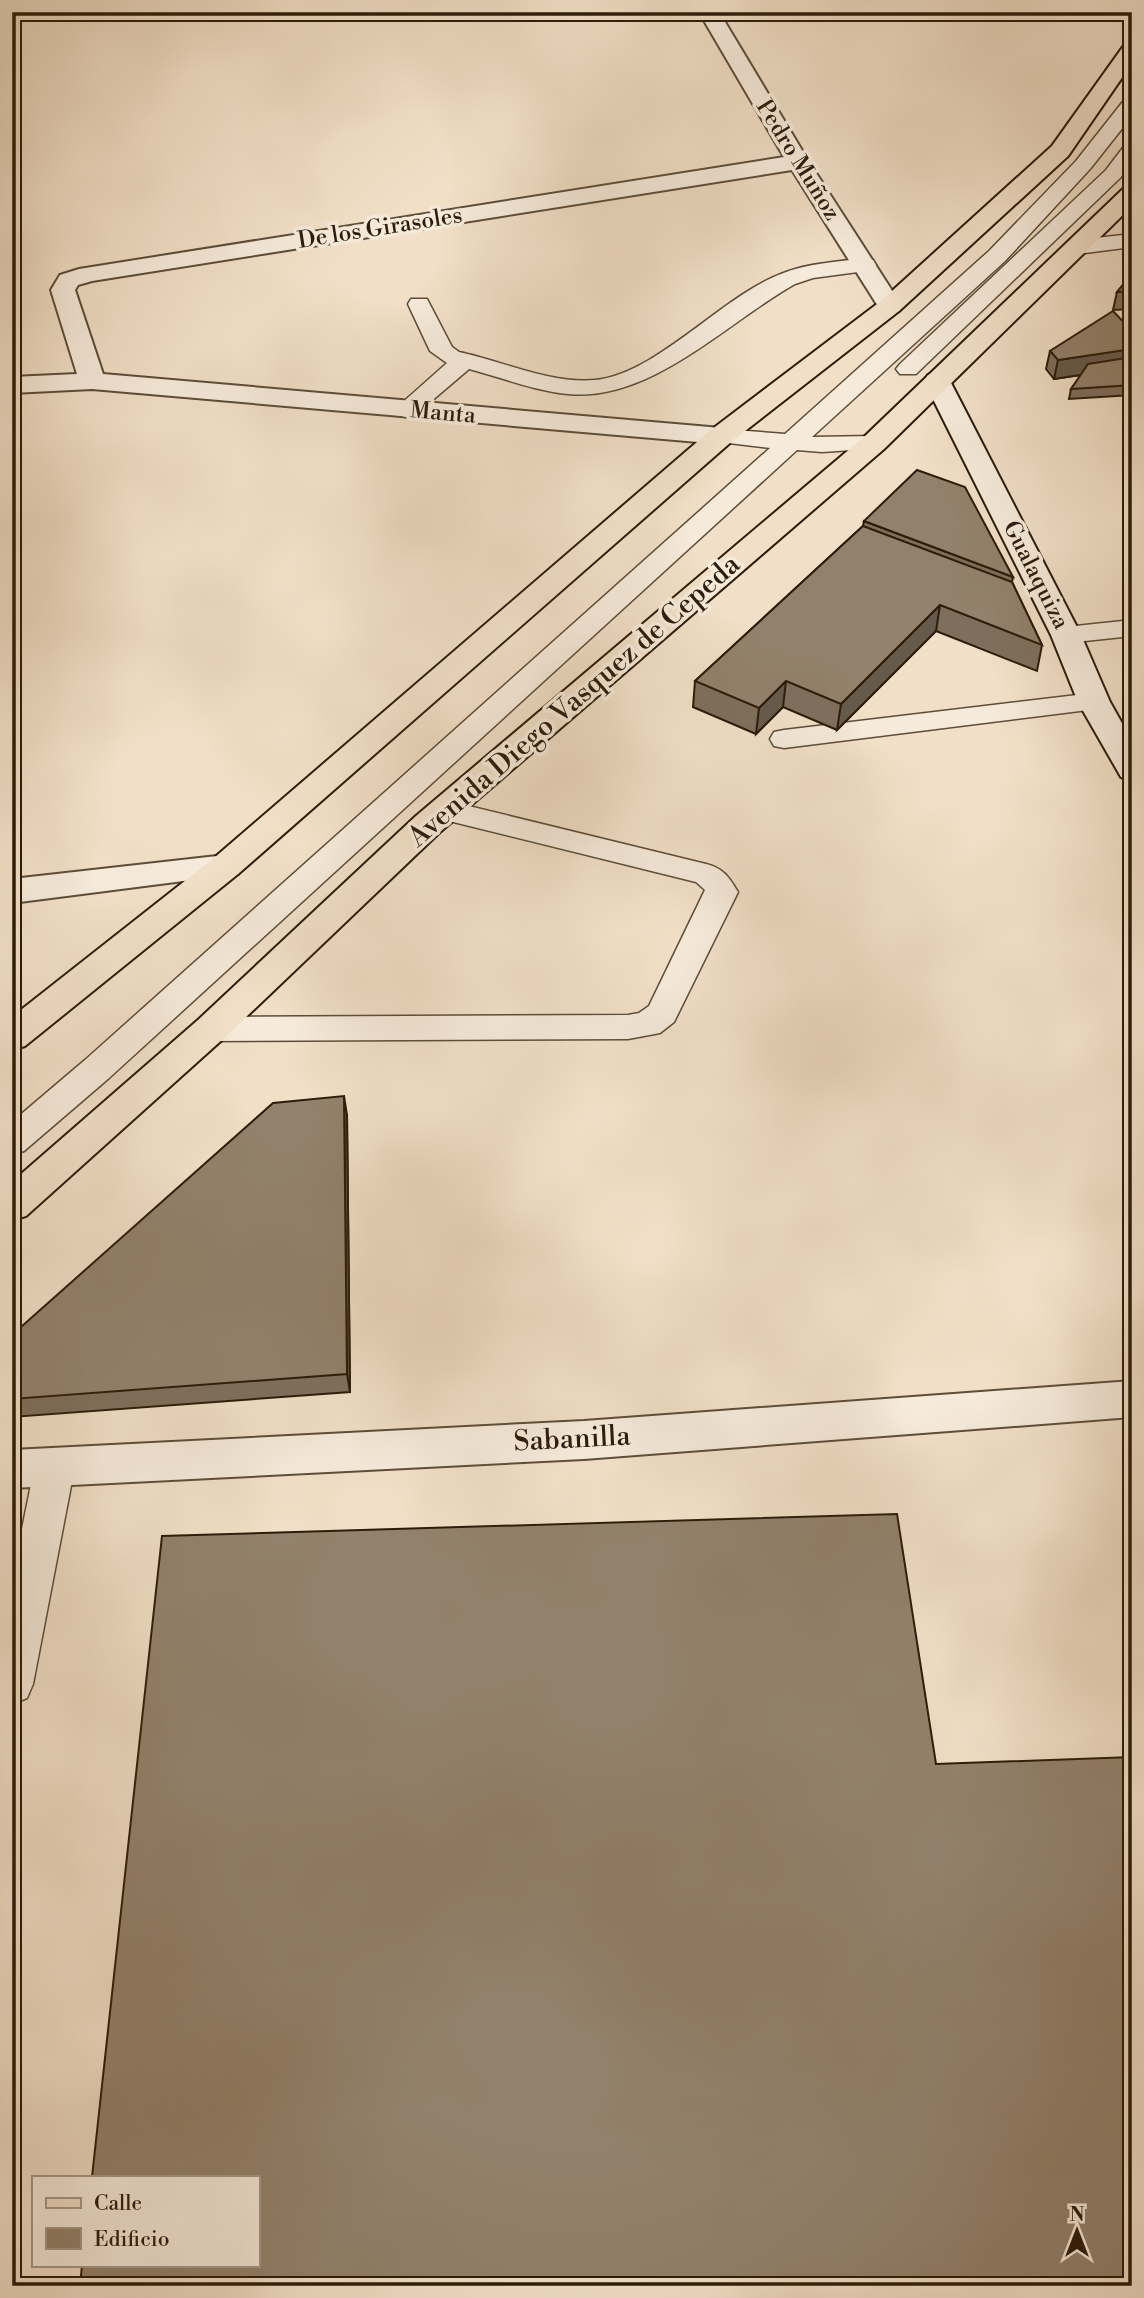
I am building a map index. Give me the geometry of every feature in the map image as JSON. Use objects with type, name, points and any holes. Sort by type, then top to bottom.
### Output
[{"type":"main road","points":[[12,1037],[226,866],[721,436],[890,306],[1060,152],[1132,48]]},
{"type":"main road","name":"Avenida Diego Vasquez de Cepeda","points":[[12,1205],[211,1029],[444,810],[874,443],[1132,193]]},
{"type":"street","name":"Pedro Muñoz","points":[[709,12],[798,162],[890,306]]},
{"type":"street","name":"De los Girasoles","points":[[92,381],[63,290],[69,280],[88,274],[798,162]]},
{"type":"street","name":"Manta","points":[[12,385],[92,381],[721,436]]},
{"type":"street","name":"Gualaquiza","points":[[937,381],[1066,635],[1094,702],[1132,770]]},
{"type":"street","points":[[12,891],[226,866]]},
{"type":"street","name":"Sabanilla","points":[[12,1469],[584,1440],[1132,1399]]},
{"type":"lane","points":[[12,1142],[97,1069],[997,256],[1083,165],[1132,103]]},
{"type":"lane","points":[[12,1157],[957,325],[1113,174],[1132,149]]},
{"type":"lane","points":[[1077,247],[1132,240]]},
{"type":"lane","points":[[419,304],[442,351],[465,360],[565,387],[597,386],[622,381],[655,363],[788,279],[810,272],[865,265]]},
{"type":"lane","points":[[406,410],[465,360]]},
{"type":"lane","name":"Manta","points":[[721,436],[821,445],[874,443]]},
{"type":"lane","points":[[1066,635],[1132,628]]},
{"type":"lane","points":[[784,739],[1094,702]]},
{"type":"lane","points":[[211,1029],[628,1027],[648,1024],[662,1014],[722,892],[717,883],[706,874],[444,810]]},
{"type":"lane","points":[[12,1684],[18,1639],[55,1465]]},
{"type":"building","points":[[1132,274],[1132,291],[1117,292]]},
{"type":"building","points":[[1113,311],[1132,331],[1132,349],[1058,360],[1050,351]]},
{"type":"building","points":[[1126,358],[1132,366],[1132,385],[1071,389],[1088,364]]},
{"type":"building","points":[[917,470],[965,487],[1013,577],[864,521]]},
{"type":"building","points":[[863,526],[1012,582],[1042,645],[940,605],[841,704],[786,681],[759,708],[695,681]]},
{"type":"building","points":[[344,1096],[347,1374],[12,1399],[12,1335],[273,1103]]},
{"type":"building","points":[[897,1514],[936,1764],[1132,1757],[1132,2286],[80,2286],[82,2266],[259,2266],[259,2176],[92,2176],[162,1536]]}]
